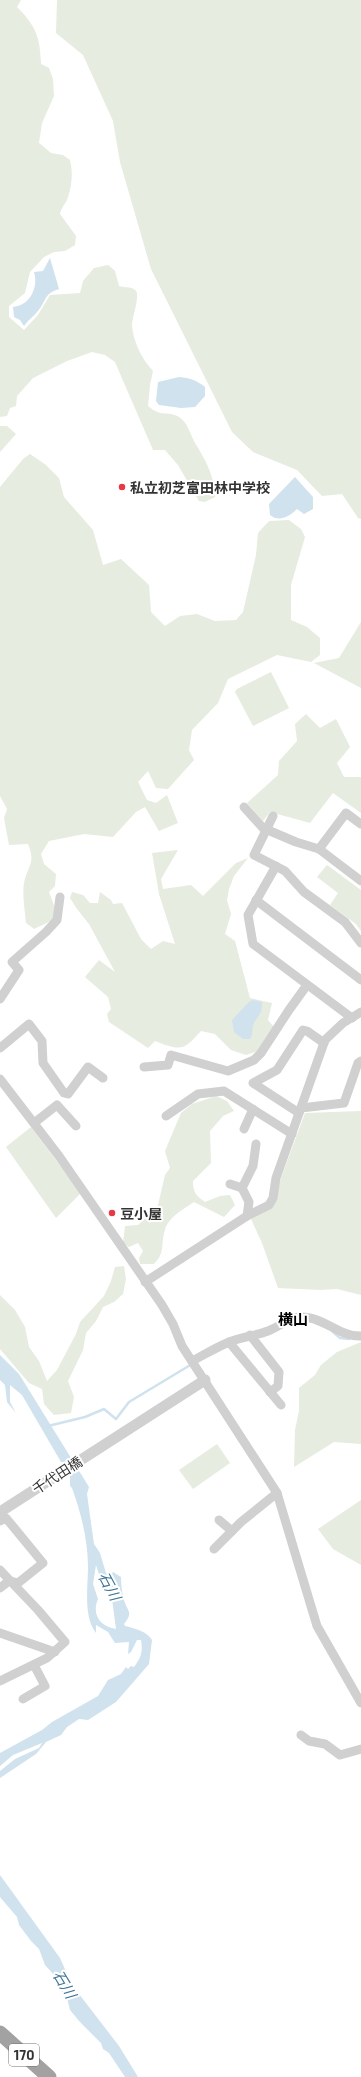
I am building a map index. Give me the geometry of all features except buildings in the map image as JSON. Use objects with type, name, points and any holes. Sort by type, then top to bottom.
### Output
[{"type":"highway","name":"170","points":[[0,2032],[48,2077]]},
{"type":"street","points":[[244,807],[267,830],[296,842],[319,848],[361,881]]},
{"type":"street","points":[[319,848],[346,813],[361,824]]},
{"type":"street","points":[[273,816],[254,855],[285,871],[304,892],[345,922],[361,943]]},
{"type":"street","points":[[276,866],[248,914],[254,944],[352,1018]]},
{"type":"street","points":[[0,999],[19,970],[12,962],[46,932],[57,920],[60,897]]},
{"type":"street","points":[[256,900],[361,980]]},
{"type":"street","points":[[144,1067],[168,1065],[172,1055],[228,1071],[254,1060],[261,1053],[307,985]]},
{"type":"street","points":[[145,1282],[247,1216],[269,1205],[273,1198],[276,1178],[324,1043],[343,1024],[361,1012]]},
{"type":"street","points":[[0,1048],[29,1024],[42,1041],[43,1063],[64,1093],[68,1094],[88,1067],[104,1078]]},
{"type":"street","points":[[324,1043],[308,1031],[303,1030],[277,1070],[253,1083],[300,1111],[344,1102],[358,1064],[361,1061]]},
{"type":"street","points":[[0,1079],[3,1089],[34,1123],[91,1200],[173,1324],[182,1346],[277,1493],[317,1626],[361,1703]]},
{"type":"street","points":[[166,1116],[198,1094],[213,1091],[224,1091],[292,1134]]},
{"type":"street","points":[[34,1123],[56,1105],[76,1126]]},
{"type":"street","points":[[244,1129],[253,1109]]},
{"type":"street","points":[[242,1188],[253,1166],[256,1144]]},
{"type":"street","points":[[230,1184],[242,1188],[249,1202],[247,1216]]},
{"type":"street","points":[[192,1361],[229,1342],[267,1331],[290,1318],[299,1316],[327,1323],[346,1335],[361,1336]]},
{"type":"street","points":[[250,1335],[279,1372],[278,1386],[270,1392]]},
{"type":"street","points":[[229,1342],[281,1405]]},
{"type":"street","name":"千代田橋","points":[[0,1512],[205,1380]]},
{"type":"street","points":[[214,1549],[232,1531],[277,1493]]},
{"type":"street","points":[[0,1522],[6,1518],[43,1563],[18,1583],[9,1580]]},
{"type":"street","points":[[219,1520],[232,1531]]},
{"type":"street","points":[[0,1570],[38,1610],[65,1642],[55,1652],[34,1665],[0,1681]]},
{"type":"street","points":[[0,1588],[9,1580]]},
{"type":"street","points":[[0,1633],[55,1652]]},
{"type":"street","points":[[26,1694],[45,1686],[34,1665]]},
{"type":"street","points":[[301,1735],[309,1741],[325,1744],[340,1755],[361,1749]]},
{"type":"shaded area","points":[[0,0],[21,0],[17,7],[29,20],[36,32],[40,46],[41,64],[49,68],[53,79],[54,96],[42,123],[39,143],[51,153],[63,155],[70,160],[72,178],[67,199],[61,209],[60,214],[76,236],[75,245],[65,251],[54,252],[44,257],[30,272],[25,293],[9,306],[9,317],[24,330],[38,315],[50,295],[80,293],[83,281],[94,268],[108,265],[115,271],[119,286],[135,289],[137,297],[132,325],[134,338],[142,356],[153,371],[148,406],[157,412],[175,415],[182,419],[187,425],[206,462],[215,490],[215,497],[205,502],[199,501],[178,465],[165,450],[153,450],[115,362],[105,355],[92,352],[67,361],[33,378],[17,396],[16,406],[10,408],[7,416],[0,417]]},
{"type":"shaded area","points":[[57,0],[361,0],[361,519],[358,518],[342,494],[322,496],[297,470],[253,452],[232,432],[151,269],[120,162],[113,121],[83,55],[56,33]]},
{"type":"shaded area","points":[[0,426],[7,426],[16,434],[0,452]]},
{"type":"shaded area","points":[[30,454],[46,465],[59,478],[64,497],[93,530],[103,565],[121,559],[149,585],[151,612],[165,626],[180,616],[197,614],[215,621],[236,620],[243,612],[256,555],[258,533],[269,521],[289,520],[301,529],[305,537],[291,585],[291,620],[307,627],[320,638],[320,655],[311,662],[277,655],[228,679],[218,703],[192,730],[189,750],[194,760],[168,789],[156,788],[148,771],[138,782],[147,800],[156,803],[167,795],[178,823],[159,831],[145,807],[136,812],[113,837],[84,834],[49,841],[41,854],[44,864],[56,874],[55,886],[49,892],[55,908],[53,920],[34,929],[26,923],[23,898],[24,883],[31,860],[30,851],[28,844],[9,845],[4,818],[7,809],[0,796],[0,487],[23,459]]},
{"type":"shaded area","points":[[361,622],[361,688],[314,663],[339,658]]},
{"type":"shaded area","points":[[271,672],[289,708],[253,726],[235,692],[237,689]]},
{"type":"shaded area","points":[[306,714],[320,728],[336,719],[350,747],[337,763],[344,777],[361,777],[361,813],[333,793],[310,823],[270,812],[263,821],[247,803],[278,775],[279,761],[297,741],[295,724]]},
{"type":"shaded area","points":[[178,850],[161,879],[163,889],[191,885],[203,896],[236,863],[248,858],[234,876],[229,889],[227,900],[231,914],[225,934],[235,941],[250,998],[272,1003],[268,1020],[274,1027],[258,1051],[246,1055],[231,1050],[215,1034],[201,1031],[185,1046],[176,1048],[155,1041],[148,1048],[109,1022],[107,1014],[111,1009],[108,997],[85,977],[99,960],[115,972],[89,924],[70,898],[72,892],[83,895],[90,903],[98,903],[100,892],[111,900],[113,904],[122,903],[141,939],[151,949],[163,941],[175,944],[159,894],[152,853]]},
{"type":"shaded area","points":[[327,865],[361,890],[361,931],[356,924],[330,905],[338,893],[317,877]]},
{"type":"shaded area","points":[[216,1096],[227,1101],[234,1111],[223,1116],[210,1131],[211,1163],[193,1181],[194,1191],[199,1198],[205,1202],[220,1196],[230,1195],[235,1205],[224,1217],[194,1202],[169,1221],[165,1230],[158,1260],[154,1264],[140,1264],[139,1258],[143,1251],[138,1243],[129,1247],[123,1243],[125,1226],[138,1225],[145,1218],[156,1214],[165,1175],[170,1168],[165,1151],[181,1113],[192,1104]]},
{"type":"shaded area","points":[[361,1111],[361,1295],[337,1289],[321,1290],[278,1288],[262,1243],[251,1219],[273,1207],[281,1178],[305,1113]]},
{"type":"shaded area","points":[[31,1127],[81,1193],[56,1218],[6,1147]]},
{"type":"shaded area","points":[[124,1266],[126,1279],[123,1294],[114,1302],[103,1307],[96,1321],[86,1333],[83,1350],[68,1381],[74,1397],[71,1413],[54,1415],[44,1404],[42,1389],[29,1383],[0,1349],[0,1295],[15,1310],[25,1327],[29,1347],[39,1361],[47,1381],[57,1370],[76,1334],[80,1322],[104,1296],[111,1281],[115,1267]]},
{"type":"shaded area","points":[[361,1342],[361,1444],[334,1442],[294,1467],[295,1430],[299,1411],[299,1388],[315,1375],[321,1365],[337,1352]]},
{"type":"shaded area","points":[[217,1444],[230,1463],[193,1489],[179,1470]]},
{"type":"shaded area","points":[[361,1500],[361,1565],[333,1549],[318,1529]]},
{"type":"water","points":[[50,258],[59,289],[50,293],[40,308],[24,326],[20,320],[14,317],[13,307],[19,306],[28,300],[34,290],[34,272],[43,271]]},
{"type":"water","points":[[179,377],[193,380],[205,387],[205,396],[195,407],[181,408],[159,405],[156,401],[158,382]]},
{"type":"water","points":[[295,477],[313,497],[313,509],[304,514],[297,509],[284,518],[273,517],[270,515],[269,504]]},
{"type":"water","points":[[253,1000],[262,1002],[260,1014],[253,1025],[250,1039],[243,1039],[234,1032],[232,1020],[249,1002]]},
{"type":"water","name":"石川","points":[[0,1355],[19,1374],[89,1487],[87,1494],[94,1544],[100,1553],[106,1573],[110,1576],[113,1572],[121,1577],[123,1597],[129,1612],[129,1617],[124,1624],[125,1626],[144,1633],[152,1640],[149,1664],[116,1702],[88,1720],[79,1719],[67,1727],[61,1735],[46,1742],[36,1754],[0,1778],[0,1771],[15,1759],[39,1748],[42,1743],[13,1755],[0,1766],[0,1753],[42,1730],[52,1722],[98,1696],[108,1680],[121,1674],[126,1667],[128,1669],[131,1666],[134,1667],[140,1658],[142,1648],[141,1640],[137,1640],[131,1652],[128,1654],[129,1642],[115,1643],[108,1632],[96,1625],[96,1633],[92,1626],[89,1619],[87,1601],[88,1557],[78,1507],[70,1486],[70,1475],[64,1462],[61,1462],[22,1395],[10,1385],[10,1402],[16,1413],[7,1402],[5,1385],[0,1380]],"holes":[[[96,1565],[104,1590],[111,1591],[116,1596],[117,1601],[115,1598],[112,1599],[116,1629],[106,1626],[97,1615],[96,1605],[98,1599],[93,1584]]]},
{"type":"water","name":"石川","points":[[0,1875],[60,1958],[72,1985],[119,2046],[138,2077],[125,2077],[109,2053],[103,2049],[101,2043],[70,2010],[67,1998],[63,1994],[55,1976],[45,1965],[39,1949],[19,1925],[17,1917],[0,1897]]},
{"type":"waterway","points":[[332,1331],[340,1338],[349,1339]]},
{"type":"waterway","points":[[48,1426],[85,1417],[104,1409],[116,1419],[129,1402],[192,1364]]},
{"type":"place","name":"私立初芝富田林中学校","points":[[122,487]]},
{"type":"place","name":"豆小屋","points":[[112,1213]]},
{"type":"district","name":"横山","points":[[293,1319]]}]
